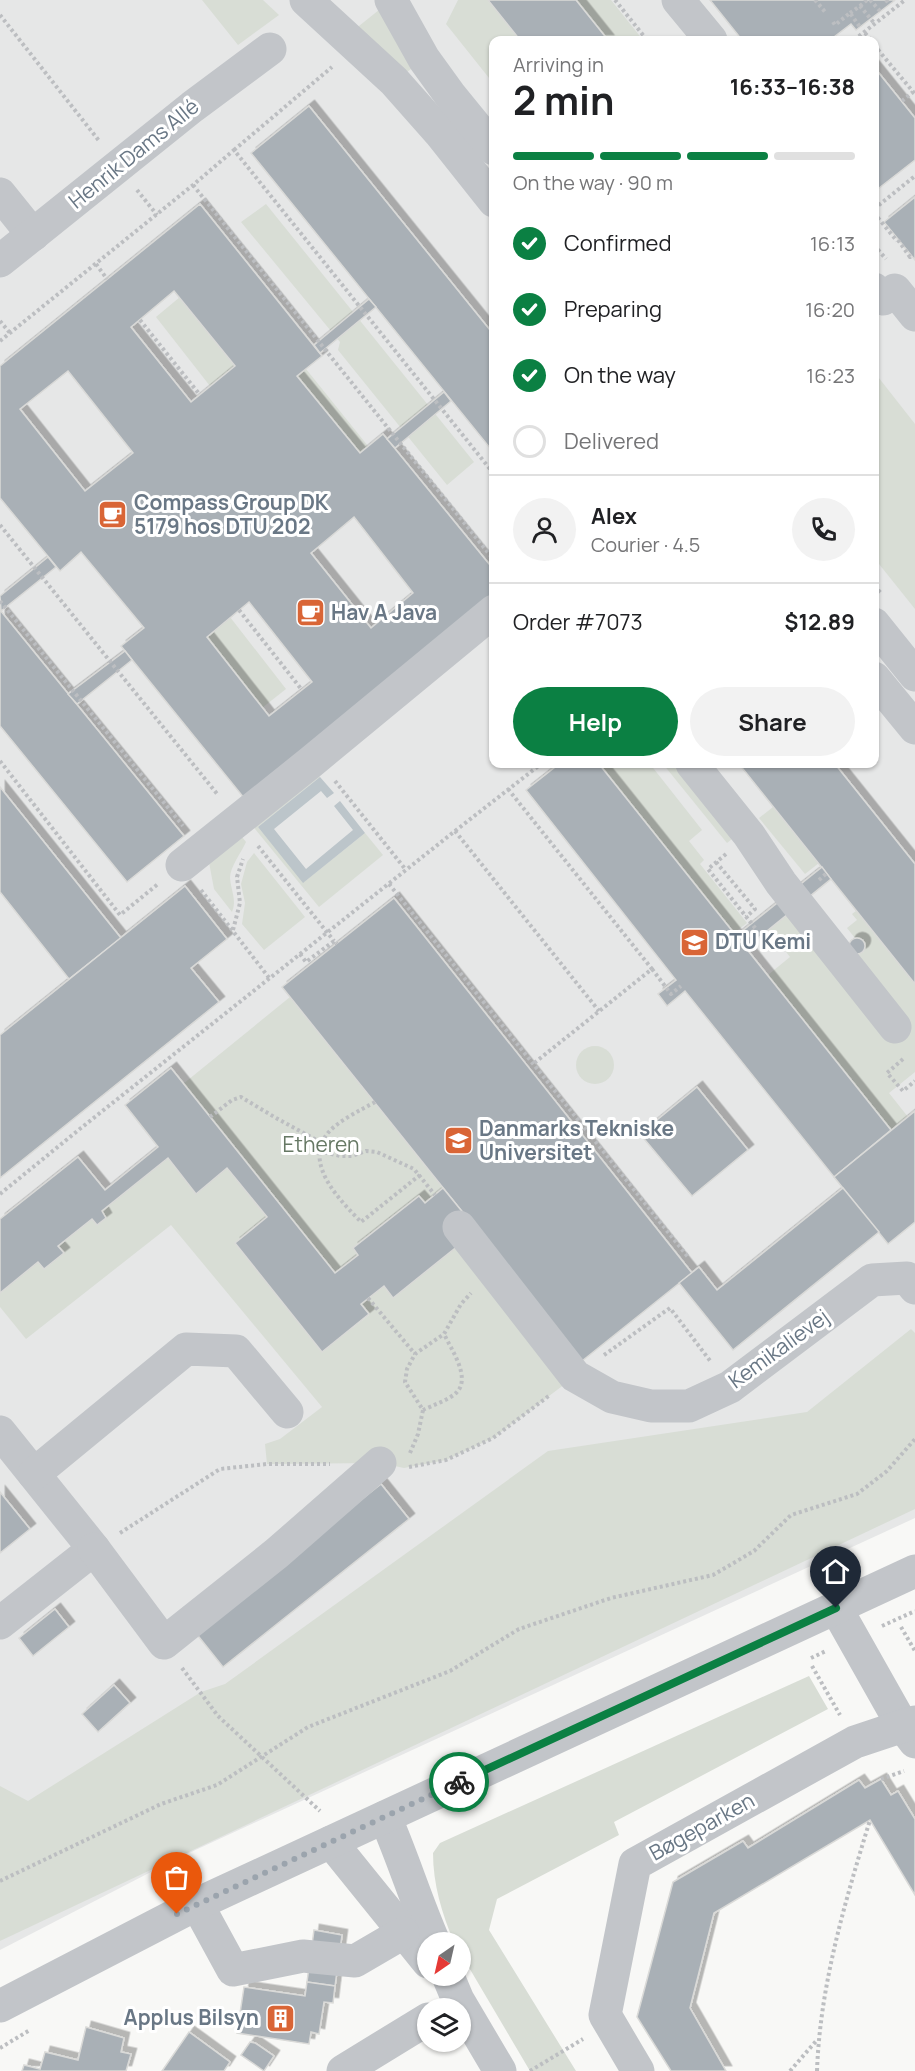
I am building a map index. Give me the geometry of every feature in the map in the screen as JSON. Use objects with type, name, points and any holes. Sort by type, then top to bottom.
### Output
[{"type":"street","points":[[306,0],[394,81],[440,133],[489,195]]},
{"type":"street","points":[[391,0],[424,59],[489,143]]},
{"type":"street","points":[[678,0],[708,36]]},
{"type":"street","name":"Henrik Dams Allé","points":[[0,261],[192,107],[270,49]]},
{"type":"street","points":[[0,194],[33,235]]},
{"type":"street","points":[[879,295],[883,299],[895,290],[915,315]]},
{"type":"street","points":[[192,857],[244,835],[316,757],[489,615]]},
{"type":"street","points":[[879,630],[915,675]]},
{"type":"street","points":[[879,684],[915,728]]},
{"type":"street","points":[[695,768],[750,835],[781,883],[895,1027]]},
{"type":"street","name":"Kemikalievej","points":[[459,1227],[575,1376],[612,1397],[651,1406],[689,1406],[730,1387],[872,1281],[907,1278],[915,1288]]},
{"type":"street","points":[[34,1474],[186,1349],[236,1351],[287,1412]]},
{"type":"street","points":[[0,1432],[94,1549],[164,1643],[392,1466]]},
{"type":"street","points":[[0,1623],[94,1549]]},
{"type":"street","points":[[0,2006],[197,1904],[915,1572]]},
{"type":"street","points":[[836,1608],[910,1739]]},
{"type":"street","name":"Bøgeparken","points":[[638,2071],[605,2015],[635,1864],[855,1742],[910,1739]]},
{"type":"street","points":[[385,1817],[420,1911],[419,1932]]},
{"type":"street","points":[[331,1842],[417,1936]]},
{"type":"street","points":[[197,1904],[233,1970],[303,1956],[355,1961],[417,1939]]},
{"type":"street","points":[[447,1990],[500,2071]]},
{"type":"street","points":[[343,2071],[417,2026]]},
{"type":"path","points":[[615,0],[644,36]]},
{"type":"path","points":[[815,0],[826,13]]},
{"type":"path","points":[[833,22],[836,25],[868,0],[880,11]]},
{"type":"path","points":[[860,36],[905,0]]},
{"type":"path","points":[[860,6],[875,24]]},
{"type":"path","points":[[850,13],[860,27]]},
{"type":"path","points":[[0,15],[118,166]]},
{"type":"path","points":[[879,51],[914,93],[902,101]]},
{"type":"path","points":[[0,341],[193,185],[335,64]]},
{"type":"path","points":[[234,150],[489,468]]},
{"type":"path","points":[[879,207],[915,176]]},
{"type":"path","points":[[193,185],[489,554]]},
{"type":"path","points":[[879,217],[911,258]]},
{"type":"path","points":[[96,264],[107,279]]},
{"type":"path","points":[[140,320],[200,395]]},
{"type":"path","points":[[0,321],[10,333]]},
{"type":"path","points":[[0,525],[244,835],[255,842],[335,942],[306,962],[300,954]]},
{"type":"path","points":[[0,601],[192,857],[233,931],[270,979]]},
{"type":"path","points":[[239,610],[302,690]]},
{"type":"path","points":[[316,757],[406,870]]},
{"type":"path","points":[[0,761],[120,915],[192,857]]},
{"type":"path","points":[[0,1194],[536,768]]},
{"type":"path","points":[[508,789],[671,994],[681,986]]},
{"type":"path","points":[[455,831],[599,1011]]},
{"type":"path","points":[[729,852],[708,868],[756,929],[741,942]]},
{"type":"path","points":[[233,931],[240,903],[237,877],[241,863],[246,856]]},
{"type":"path","points":[[716,862],[755,909],[746,917]]},
{"type":"path","points":[[389,884],[533,1064],[539,1075],[688,1257]]},
{"type":"path","points":[[533,1064],[652,969]]},
{"type":"path","points":[[905,1058],[887,1073],[903,1091],[915,1081]]},
{"type":"path","points":[[210,1118],[232,1100],[241,1097],[322,1143]]},
{"type":"path","points":[[375,1102],[336,1127],[322,1143],[319,1151],[321,1166],[333,1190],[361,1222],[420,1175]]},
{"type":"path","points":[[319,1151],[340,1156],[352,1156],[366,1151],[377,1152],[396,1159],[420,1175],[435,1195]]},
{"type":"path","points":[[392,1466],[418,1434],[423,1410],[405,1382],[407,1369],[415,1354],[444,1334],[461,1304],[473,1290],[495,1273]]},
{"type":"path","points":[[368,1298],[415,1354]]},
{"type":"path","points":[[575,1376],[670,1308],[730,1387]]},
{"type":"path","points":[[423,1410],[451,1396],[461,1386],[460,1369],[444,1334]]},
{"type":"path","points":[[0,1881],[161,1804],[217,1785],[308,1727],[450,1671],[519,1629],[611,1598],[713,1575],[754,1551],[791,1515],[857,1494],[887,1471],[915,1439]]},
{"type":"path","points":[[901,1627],[915,1652]]},
{"type":"path","points":[[164,1643],[218,1716],[320,1811]]},
{"type":"path","points":[[812,1666],[855,1742]]},
{"type":"path","points":[[881,1779],[910,1739]]},
{"type":"path","points":[[818,2071],[819,2039],[839,1923],[870,1820]]},
{"type":"path","points":[[529,2071],[610,2024]]},
{"type":"path","points":[[790,2071],[819,2039]]},
{"type":"shaded area","name":"Danmarks Tekniske Universitet","points":[[0,0],[915,0],[915,1518],[176,1859],[0,1950]]},
{"type":"shaded area","points":[[320,777],[334,793],[327,798],[321,791],[274,829],[306,869],[353,830],[334,806],[340,801],[365,833],[303,883],[258,827]]},
{"type":"green space","points":[[202,0],[263,0],[279,15],[238,45]]},
{"type":"green space","points":[[458,0],[488,0],[517,36],[489,36],[489,78],[446,24]]},
{"type":"green space","points":[[611,0],[640,36],[605,36],[577,1]]},
{"type":"green space","points":[[384,6],[416,65],[402,76],[354,30]]},
{"type":"green space","points":[[266,204],[474,462],[447,485],[338,350],[340,342],[241,222]]},
{"type":"green space","points":[[180,297],[235,366],[210,386],[156,317]]},
{"type":"green space","points":[[306,369],[368,446],[360,453],[297,376]]},
{"type":"green space","points":[[879,378],[915,424],[915,609],[879,564]]},
{"type":"green space","points":[[230,617],[286,689],[262,708],[207,637]]},
{"type":"green space","points":[[311,766],[320,777],[258,827],[304,882],[365,833],[383,855],[319,907],[246,818]]},
{"type":"green space","points":[[602,768],[653,768],[702,830],[689,841],[704,860],[700,864],[747,923],[734,933]]},
{"type":"green space","points":[[666,768],[683,768],[738,834],[727,843]]},
{"type":"green space","points":[[773,807],[819,863],[805,874],[759,818]]},
{"type":"green space","points":[[234,827],[246,842],[230,874],[234,899],[232,912],[214,889],[208,857]]},
{"type":"green space","points":[[254,853],[305,917],[264,950],[242,924],[245,903],[241,884],[247,862]]},
{"type":"green space","points":[[856,911],[915,984],[915,1072],[889,1093],[908,1117],[891,1130],[768,975],[790,957],[769,930],[789,914],[854,953],[860,954],[864,951],[865,945],[847,928],[857,920],[852,914]]},
{"type":"green space","name":"Etheren","points":[[290,997],[443,1188],[425,1203],[418,1196],[353,1248],[358,1255],[335,1273],[183,1084]]},
{"type":"green space","points":[[595,1046],[608,1052],[614,1065],[608,1078],[595,1084],[582,1078],[576,1065],[582,1052]]},
{"type":"green space","points":[[168,1158],[196,1193],[227,1168],[267,1217],[235,1243],[322,1352],[369,1315],[361,1304],[384,1286],[393,1298],[459,1245],[565,1384],[493,1438],[446,1460],[404,1468],[380,1463],[267,1464],[265,1444],[280,1439],[322,1407],[171,1225],[26,1339],[0,1307],[0,1293],[38,1262],[44,1269],[63,1253],[58,1246],[92,1219],[97,1225],[106,1218],[102,1211]]},
{"type":"green space","points":[[911,1329],[915,1333],[915,1509],[0,1941],[0,1786],[28,1801],[201,1692],[225,1684],[548,1451],[807,1412]]},
{"type":"green space","points":[[809,1676],[828,1709],[614,1822],[619,1835],[497,1899],[489,1930],[576,2071],[530,2071],[471,1971],[471,1932],[450,1932],[442,1910],[435,1876],[433,1853],[440,1843]]},
{"type":"building","points":[[488,0],[576,0],[605,36],[517,36]]},
{"type":"building","points":[[710,0],[894,1],[856,30],[851,24],[835,36],[739,36]]},
{"type":"building","points":[[879,73],[915,118],[915,160],[879,188]]},
{"type":"building","points":[[309,106],[489,329],[489,447],[251,153]]},
{"type":"building","points":[[915,197],[915,260],[884,222]]},
{"type":"building","points":[[200,204],[322,356],[297,376],[360,453],[383,434],[489,564],[489,603],[244,798],[121,646],[144,628],[81,552],[60,571],[0,498],[0,366]],"holes":[[[174,291],[235,366],[191,402],[131,327]],[[68,371],[133,453],[85,491],[20,409]],[[354,517],[413,593],[371,628],[311,553]],[[249,602],[312,682],[269,716],[207,637]]]},
{"type":"building","points":[[369,299],[376,307],[320,353],[314,345]]},
{"type":"building","points":[[444,392],[451,401],[395,448],[387,439]]},
{"type":"building","points":[[48,557],[56,567],[1,611],[0,596]]},
{"type":"building","points":[[0,610],[184,836],[127,882],[0,726]]},
{"type":"building","points":[[125,651],[132,660],[77,704],[68,694]]},
{"type":"building","points":[[554,768],[602,768],[891,1130],[834,1177],[685,991],[667,1006],[658,994],[676,980],[526,790]]},
{"type":"building","points":[[742,768],[838,768],[915,864],[915,984]]},
{"type":"building","points":[[0,787],[121,938],[69,979],[0,892]]},
{"type":"building","points":[[822,867],[831,879],[746,948],[736,936]]},
{"type":"building","points":[[185,886],[227,939],[191,968],[219,1002],[0,1178],[0,1035]]},
{"type":"building","points":[[394,898],[692,1273],[582,1361],[282,987]]},
{"type":"building","points":[[857,938],[863,940],[865,946],[863,952],[857,954],[851,952],[849,946],[851,940]]},
{"type":"building","points":[[171,1068],[335,1273],[358,1255],[353,1248],[419,1196],[425,1203],[443,1188],[469,1220],[459,1245],[393,1298],[384,1286],[361,1304],[369,1314],[322,1352],[235,1243],[267,1217],[227,1168],[196,1194],[168,1158],[102,1211],[106,1218],[97,1225],[92,1219],[58,1246],[64,1253],[44,1269],[38,1262],[0,1293],[0,1219],[78,1157],[105,1190],[158,1147],[125,1105]]},
{"type":"building","points":[[697,1087],[748,1150],[692,1196],[640,1134]]},
{"type":"building","points":[[915,1111],[915,1222],[888,1244],[834,1177]]},
{"type":"building","points":[[843,1188],[879,1232],[733,1350],[679,1283],[699,1267],[717,1290]]},
{"type":"building","points":[[381,1484],[409,1519],[223,1667],[195,1632]]},
{"type":"building","points":[[0,1492],[30,1529],[0,1553]]},
{"type":"building","points":[[55,1609],[69,1627],[33,1656],[19,1638]]},
{"type":"building","points":[[114,1685],[130,1703],[98,1732],[82,1714]]},
{"type":"building","points":[[881,1779],[891,1795],[898,1791],[915,1819],[915,1895],[870,1820],[714,1913],[690,2008],[726,2071],[671,2071],[637,2017],[673,1882],[743,1841],[748,1848],[859,1780],[865,1788]]},
{"type":"building","points":[[314,1930],[342,1935],[335,1986],[307,1982]]},
{"type":"building","name":"Applus Bilsyn","points":[[307,1982],[335,1986],[333,2003],[324,2002],[319,2034],[311,2032],[309,2044],[237,2033],[244,1987],[305,1996]]},
{"type":"building","points":[[86,2027],[124,2038],[121,2052],[131,2054],[126,2071],[22,2071],[24,2065],[40,2069],[45,2052],[78,2060]]},
{"type":"building","points":[[189,2032],[230,2062],[224,2071],[162,2071]]},
{"type":"building","points":[[250,2042],[274,2056],[264,2071],[241,2055]]},
{"type":"way so far","points":[[177,1914],[459,1782]]},
{"type":"place","name":"Compass Group DK 5179 hos DTU 202","points":[[113,515]]},
{"type":"place","name":"Hav A Java","points":[[310,613]]},
{"type":"place","name":"DTU Kemi","points":[[694,942]]},
{"type":"place","name":"Danmarks Tekniske Universitet","points":[[458,1141]]},
{"type":"place","name":"Applus Bilsyn","points":[[280,2018]]},
{"type":"route","points":[[459,1782],[836,1608]]}]
